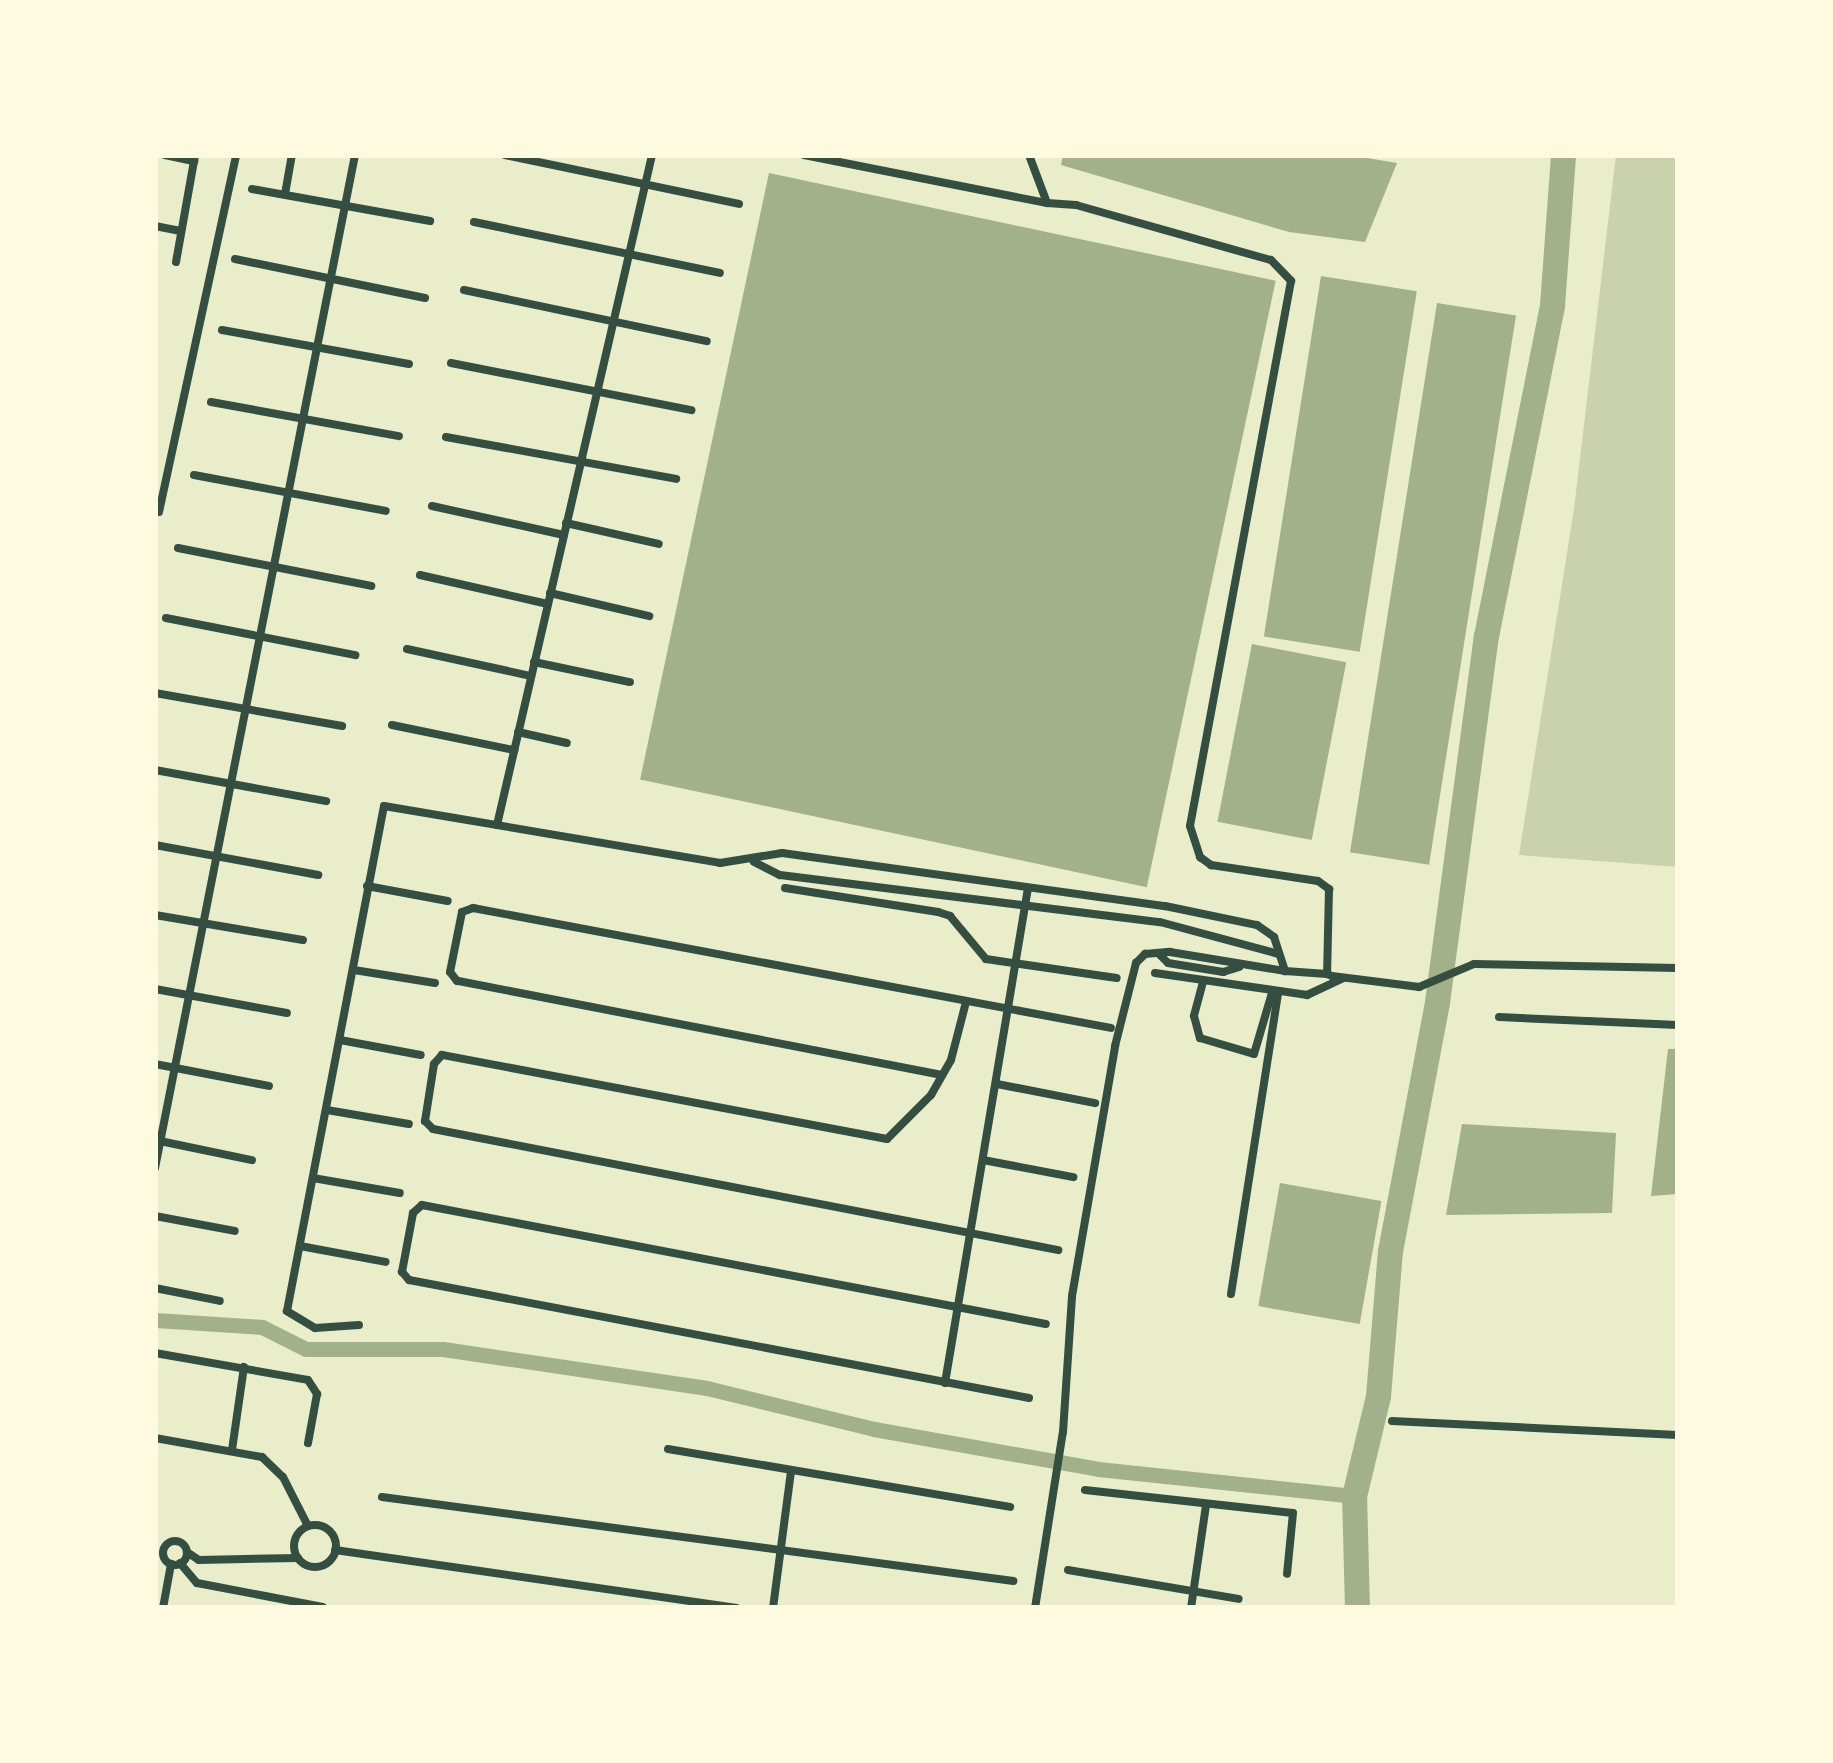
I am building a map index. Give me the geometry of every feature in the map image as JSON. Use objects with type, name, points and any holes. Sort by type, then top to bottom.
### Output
[{"type":"street","points":[[165,155],[195,158],[176,262]]},
{"type":"street","points":[[160,512],[236,155]]},
{"type":"street","points":[[285,194],[292,155]]},
{"type":"street","points":[[155,1168],[355,155]]},
{"type":"street","points":[[505,155],[739,204]]},
{"type":"street","points":[[496,824],[652,155]]},
{"type":"street","points":[[804,155],[1048,203],[1076,204],[1272,260],[1290,281],[1190,838],[1211,866],[1318,881],[1330,889],[1327,974]]},
{"type":"street","points":[[1030,155],[1048,203]]},
{"type":"street","points":[[252,190],[430,221]]},
{"type":"street","points":[[474,222],[720,273]]},
{"type":"street","points":[[155,226],[181,231]]},
{"type":"street","points":[[235,259],[426,298]]},
{"type":"street","points":[[464,290],[707,341]]},
{"type":"street","points":[[222,330],[409,364]]},
{"type":"street","points":[[451,363],[691,410]]},
{"type":"street","points":[[211,402],[399,436]]},
{"type":"street","points":[[446,437],[676,480]]},
{"type":"street","points":[[194,475],[386,511]]},
{"type":"street","points":[[432,506],[564,535]]},
{"type":"street","points":[[566,523],[658,544]]},
{"type":"street","points":[[178,548],[372,586]]},
{"type":"street","points":[[420,575],[548,604]]},
{"type":"street","points":[[550,593],[648,616]]},
{"type":"street","points":[[166,618],[355,656]]},
{"type":"street","points":[[407,648],[531,676]]},
{"type":"street","points":[[534,662],[630,682]]},
{"type":"street","points":[[155,694],[342,726]]},
{"type":"street","points":[[392,725],[514,750]]},
{"type":"street","points":[[518,732],[566,743]]},
{"type":"street","points":[[155,770],[326,802]]},
{"type":"street","points":[[359,1325],[314,1328],[288,1314],[384,806],[720,863],[754,862],[782,854],[1192,911],[1269,930],[1286,970]]},
{"type":"street","points":[[155,845],[318,875]]},
{"type":"street","points":[[754,862],[780,875],[1160,922],[1279,954]]},
{"type":"street","points":[[896,890],[900,869]]},
{"type":"street","points":[[367,886],[448,901]]},
{"type":"street","points":[[785,888],[938,912],[950,916],[975,952],[1015,963],[1117,978]]},
{"type":"street","points":[[945,1383],[1011,1009],[1028,888]]},
{"type":"street","points":[[1160,922],[1164,906]]},
{"type":"street","points":[[942,1076],[457,981],[450,972],[462,912],[473,908],[1111,1028]]},
{"type":"street","points":[[1188,928],[1192,911]]},
{"type":"street","points":[[155,915],[303,940]]},
{"type":"street","points":[[1035,1608],[1062,1432],[1072,1296],[1115,1046],[1136,963],[1146,954],[1160,955],[1419,987],[1463,966],[1520,960],[1678,968]]},
{"type":"street","points":[[1160,955],[1168,963],[1223,972],[1240,966]]},
{"type":"street","points":[[354,970],[435,984]]},
{"type":"street","points":[[1219,985],[1223,972]]},
{"type":"street","points":[[1155,973],[1275,993],[1319,994],[1343,978]]},
{"type":"street","points":[[1203,982],[1194,1016],[1200,1038],[1254,1054],[1275,993]]},
{"type":"street","points":[[155,989],[287,1013]]},
{"type":"street","points":[[1231,1294],[1275,993]]},
{"type":"street","points":[[966,1002],[942,1076],[894,1136],[876,1139],[442,1055],[434,1064],[425,1121],[433,1130],[1058,1250]]},
{"type":"street","points":[[1499,1017],[1678,1025]]},
{"type":"street","points":[[340,1040],[421,1054]]},
{"type":"street","points":[[155,1064],[270,1086]]},
{"type":"street","points":[[997,1084],[1095,1103]]},
{"type":"street","points":[[326,1110],[409,1124]]},
{"type":"street","points":[[158,1140],[252,1160]]},
{"type":"street","points":[[983,1160],[1073,1177]]},
{"type":"street","points":[[313,1178],[400,1193]]},
{"type":"street","points":[[1029,1398],[409,1280],[402,1272],[413,1212],[422,1205],[1046,1324]]},
{"type":"street","points":[[155,1216],[235,1231]]},
{"type":"street","points":[[300,1246],[386,1262]]},
{"type":"street","points":[[155,1288],[220,1300]]},
{"type":"street","points":[[155,1353],[244,1367],[315,1384],[308,1443]]},
{"type":"street","points":[[232,1450],[244,1367]]},
{"type":"street","points":[[1392,1422],[1678,1435]]},
{"type":"street","points":[[155,1438],[262,1457],[277,1469],[308,1526]]},
{"type":"street","points":[[668,1449],[1010,1507]]},
{"type":"street","points":[[773,1608],[791,1472]]},
{"type":"street","points":[[1085,1490],[1293,1512],[1288,1574]]},
{"type":"street","points":[[382,1497],[1013,1582]]},
{"type":"street","points":[[1191,1608],[1206,1504]]},
{"type":"street","points":[[308,1526],[328,1530],[335,1550]]},
{"type":"street","points":[[298,1558],[295,1540],[308,1526]]},
{"type":"street","points":[[323,1607],[197,1583],[163,1553],[170,1542],[199,1560],[298,1558],[322,1566],[335,1550]]},
{"type":"street","points":[[335,1550],[737,1608]]},
{"type":"street","points":[[163,1608],[176,1564],[187,1552]]},
{"type":"street","points":[[1068,1570],[1239,1599]]},
{"type":"shaded area","points":[[1063,155],[1349,155],[1397,163],[1365,242],[1289,232],[1061,165]]},
{"type":"shaded area","points":[[1616,155],[1678,155],[1678,867],[1519,855],[1574,509]]},
{"type":"shaded area","points":[[769,173],[1276,281],[1147,887],[640,779]]},
{"type":"shaded area","points":[[1321,276],[1417,291],[1360,652],[1264,637]]},
{"type":"shaded area","points":[[1437,303],[1516,316],[1429,865],[1350,852]]},
{"type":"shaded area","points":[[1252,644],[1346,662],[1312,840],[1217,822]]},
{"type":"shaded area","points":[[1668,1049],[1678,1049],[1678,1194],[1651,1196]]},
{"type":"shaded area","points":[[1462,1124],[1616,1133],[1612,1213],[1446,1215]]},
{"type":"shaded area","points":[[1280,1183],[1381,1201],[1360,1324],[1258,1306]]},
{"type":"waterway","points":[[1357,1608],[1354,1496],[1378,1396],[1390,1251],[1437,1002],[1486,636],[1552,305],[1563,155]]},
{"type":"waterway","points":[[155,1320],[262,1327],[306,1349],[443,1349],[707,1388],[874,1429],[1098,1469],[1354,1496]]}]
